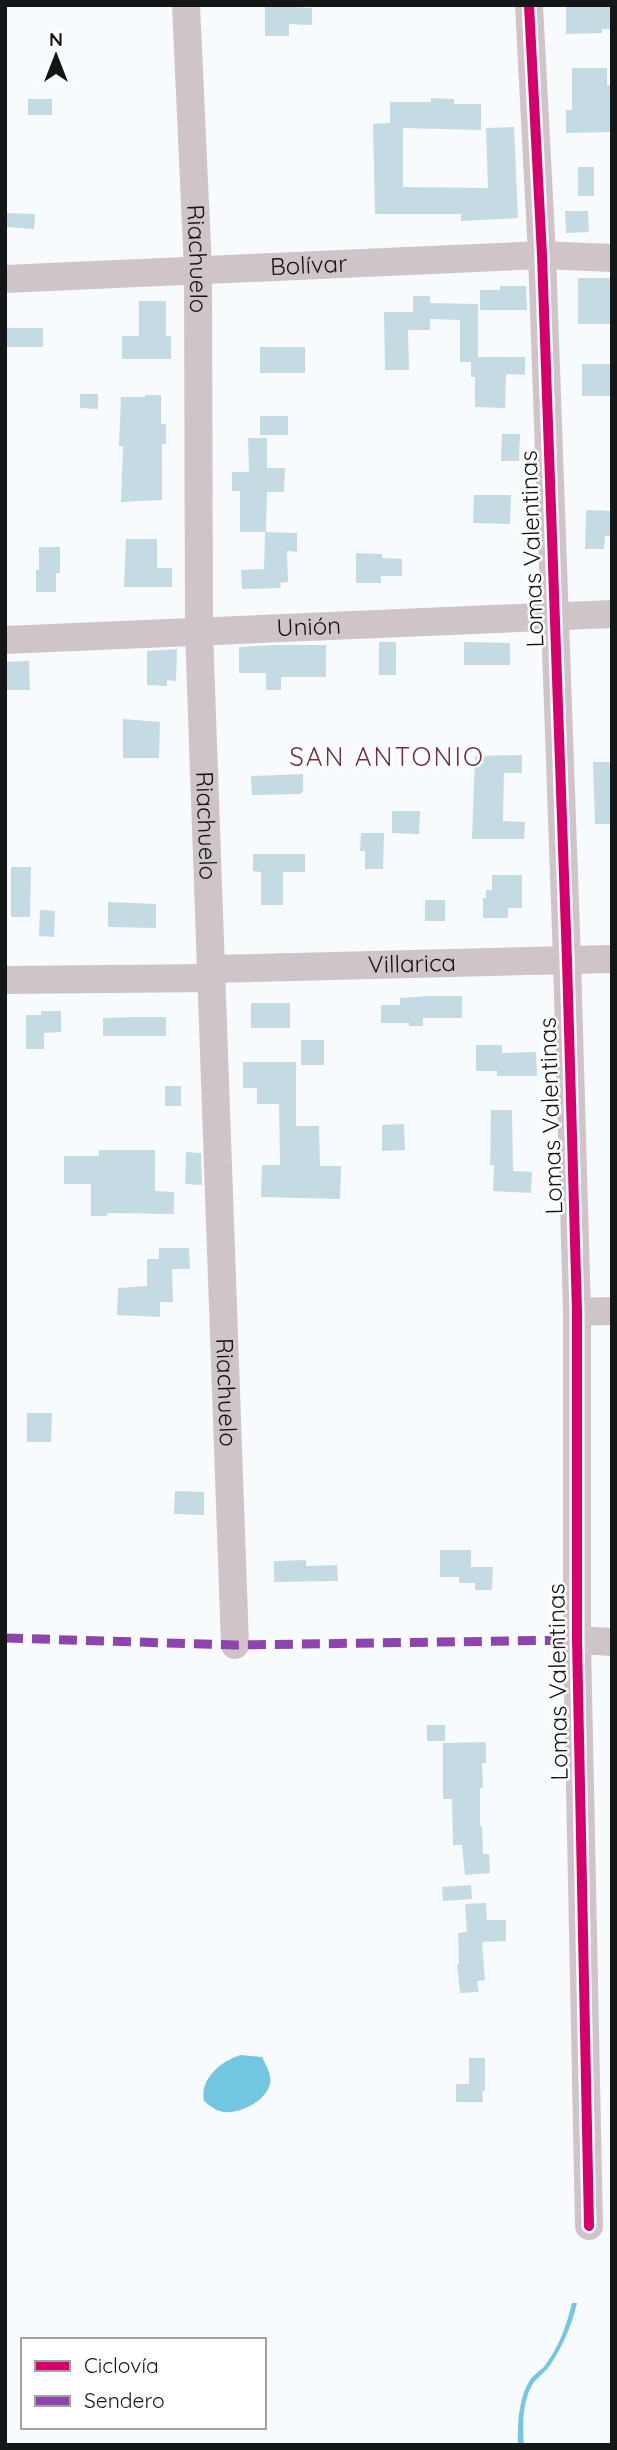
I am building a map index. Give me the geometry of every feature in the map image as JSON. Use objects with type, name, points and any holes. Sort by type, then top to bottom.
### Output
[{"type":"street","name":"Riachuelo","points":[[186,5],[198,270],[199,631],[235,1645]]},
{"type":"street","name":"Lomas Valentinas","points":[[529,5],[542,255],[577,1312],[578,1640],[589,2226]]},
{"type":"street","name":"Bolívar","points":[[5,279],[542,255],[612,258]]},
{"type":"street","name":"Unión","points":[[5,640],[612,614]]},
{"type":"street","name":"Villarica","points":[[5,980],[612,959]]},
{"type":"street","points":[[577,1312],[612,1311]]},
{"type":"street","points":[[578,1640],[612,1642]]},
{"type":"water","points":[[241,2055],[262,2057],[270,2077],[268,2090],[258,2101],[245,2109],[218,2111],[204,2101],[205,2085],[220,2066]]},
{"type":"water","points":[[572,2303],[577,2303],[563,2342],[547,2370],[529,2391],[524,2414],[524,2445],[518,2445],[518,2420],[523,2395],[530,2380],[555,2350]]},
{"type":"building","points":[[265,5],[312,8],[312,25],[289,24],[289,36],[265,36]]},
{"type":"building","points":[[612,5],[612,29],[602,29],[602,33],[566,34],[566,6]]},
{"type":"building","points":[[572,68],[607,68],[607,85],[612,85],[612,132],[566,133],[566,110],[572,110]]},
{"type":"building","points":[[431,98],[454,99],[454,104],[481,104],[481,130],[403,128],[403,187],[488,188],[486,128],[514,127],[518,218],[461,221],[461,214],[375,214],[373,124],[390,123],[390,102],[431,102]]},
{"type":"building","points":[[28,99],[52,99],[52,115],[28,115]]},
{"type":"building","points":[[578,167],[594,167],[594,196],[578,196]]},
{"type":"building","points":[[565,211],[588,211],[589,232],[566,233]]},
{"type":"building","points":[[5,213],[35,214],[34,229],[5,227]]},
{"type":"building","points":[[578,278],[612,278],[612,324],[578,324]]},
{"type":"building","points":[[500,286],[526,286],[527,310],[480,310],[480,290],[500,290]]},
{"type":"building","points":[[413,296],[430,296],[430,303],[478,304],[478,357],[525,357],[525,375],[506,374],[505,408],[475,407],[475,377],[471,377],[471,362],[460,362],[460,320],[430,319],[430,330],[408,330],[409,370],[385,370],[384,312],[413,312]]},
{"type":"building","points":[[139,301],[166,301],[166,336],[171,336],[171,359],[122,359],[122,336],[139,336]]},
{"type":"building","points":[[5,328],[43,328],[43,347],[5,347]]},
{"type":"building","points":[[260,347],[305,347],[305,373],[260,373]]},
{"type":"building","points":[[582,364],[612,364],[612,396],[582,396]]},
{"type":"building","points":[[80,394],[98,394],[98,409],[80,408]]},
{"type":"building","points":[[161,395],[161,424],[166,424],[166,444],[162,444],[162,500],[121,502],[121,397]]},
{"type":"building","points":[[260,416],[288,416],[288,435],[260,435]]},
{"type":"building","points":[[502,434],[520,434],[519,461],[501,461]]},
{"type":"building","points":[[248,438],[267,438],[267,468],[285,468],[284,492],[267,492],[266,532],[240,532],[240,491],[232,491],[232,472],[249,472]]},
{"type":"building","points":[[474,495],[511,495],[510,524],[473,523]]},
{"type":"building","points":[[586,510],[612,511],[612,536],[605,536],[604,549],[585,549]]},
{"type":"building","points":[[265,532],[297,533],[297,552],[287,551],[288,582],[280,583],[281,588],[242,589],[241,570],[264,569]]},
{"type":"building","points":[[126,539],[157,539],[157,568],[172,568],[172,587],[124,587]]},
{"type":"building","points":[[39,547],[60,547],[60,573],[56,573],[56,592],[36,592]]},
{"type":"building","points":[[356,553],[382,554],[382,558],[402,559],[402,576],[381,576],[381,583],[356,583]]},
{"type":"building","points":[[379,642],[396,642],[396,675],[379,675]]},
{"type":"building","points":[[464,642],[510,643],[510,665],[464,665]]},
{"type":"building","points":[[326,645],[326,677],[281,677],[281,690],[266,690],[266,673],[239,673],[239,647]]},
{"type":"building","points":[[177,649],[176,681],[167,680],[167,686],[147,685],[147,651]]},
{"type":"building","points":[[29,661],[30,690],[5,690],[5,662]]},
{"type":"building","points":[[123,719],[160,722],[159,758],[123,758]]},
{"type":"building","points":[[522,755],[522,773],[504,773],[503,821],[525,822],[524,839],[472,839],[475,756]]},
{"type":"building","points":[[593,762],[612,762],[612,824],[595,824]]},
{"type":"building","points":[[303,774],[301,794],[252,795],[251,776]]},
{"type":"building","points":[[392,811],[420,811],[419,834],[392,833]]},
{"type":"building","points":[[361,833],[384,833],[383,869],[365,869],[365,851],[360,851]]},
{"type":"building","points":[[253,854],[305,854],[305,872],[283,872],[283,905],[261,905],[261,872],[253,871]]},
{"type":"building","points":[[11,867],[31,867],[30,917],[11,917]]},
{"type":"building","points":[[492,875],[522,875],[522,908],[508,908],[508,918],[483,918],[483,898],[486,898],[486,890],[492,890]]},
{"type":"building","points":[[425,900],[445,900],[445,921],[425,921]]},
{"type":"building","points":[[108,902],[156,904],[156,928],[108,927]]},
{"type":"building","points":[[40,910],[55,911],[54,937],[39,936]]},
{"type":"building","points":[[462,996],[462,1018],[423,1018],[423,1026],[381,1023],[381,1005],[400,1005],[400,998]]},
{"type":"building","points":[[251,1003],[290,1003],[290,1028],[251,1028]]},
{"type":"building","points":[[41,1011],[61,1011],[61,1032],[44,1033],[44,1049],[26,1049],[26,1015],[41,1015]]},
{"type":"building","points":[[166,1017],[166,1036],[103,1036],[103,1018]]},
{"type":"building","points":[[301,1040],[324,1040],[324,1065],[301,1065]]},
{"type":"building","points":[[476,1045],[502,1045],[502,1053],[536,1052],[537,1076],[497,1076],[497,1071],[476,1071]]},
{"type":"building","points":[[243,1062],[296,1062],[296,1126],[319,1126],[320,1166],[341,1166],[340,1199],[261,1197],[262,1165],[280,1165],[279,1104],[257,1104],[257,1088],[243,1088]]},
{"type":"building","points":[[165,1086],[181,1086],[181,1106],[165,1106]]},
{"type":"building","points":[[491,1110],[512,1110],[513,1171],[532,1172],[531,1193],[493,1191],[494,1165],[490,1165]]},
{"type":"building","points":[[404,1124],[405,1150],[382,1151],[382,1125]]},
{"type":"building","points":[[99,1150],[155,1150],[155,1191],[174,1192],[174,1214],[107,1213],[107,1216],[91,1216],[91,1184],[64,1184],[64,1156],[99,1156]]},
{"type":"building","points":[[186,1152],[201,1153],[202,1185],[185,1184]]},
{"type":"building","points":[[159,1248],[189,1248],[190,1269],[172,1269],[173,1302],[160,1302],[160,1317],[117,1315],[118,1288],[147,1286],[147,1259],[159,1259]]},
{"type":"building","points":[[27,1413],[52,1413],[51,1442],[27,1442]]},
{"type":"building","points":[[175,1491],[204,1492],[204,1515],[174,1514]]},
{"type":"building","points":[[440,1550],[471,1550],[471,1567],[493,1567],[492,1590],[475,1590],[475,1583],[459,1583],[459,1577],[440,1577]]},
{"type":"building","points":[[306,1560],[306,1566],[337,1565],[338,1581],[274,1582],[274,1561]]},
{"type":"building","points":[[427,1725],[445,1725],[445,1741],[427,1741]]},
{"type":"building","points":[[486,1742],[486,1763],[482,1763],[483,1788],[480,1788],[480,1826],[483,1854],[489,1854],[490,1873],[465,1875],[462,1845],[453,1845],[452,1799],[443,1799],[443,1743]]},
{"type":"building","points":[[471,1885],[472,1899],[443,1901],[442,1887]]},
{"type":"building","points":[[486,1903],[487,1920],[506,1920],[506,1941],[482,1942],[485,1980],[477,1981],[479,1992],[460,1993],[458,1933],[467,1932],[465,1904]]},
{"type":"building","points":[[469,2058],[485,2058],[483,2102],[456,2102],[456,2084],[469,2084]]},
{"type":"marked path","points":[[5,1638],[235,1645],[577,1640]]},
{"type":"cycle path","points":[[529,5],[542,255],[577,1312],[577,1640],[589,2226]]},
{"type":"district","name":"SAN ANTONIO","points":[[387,757]]}]
